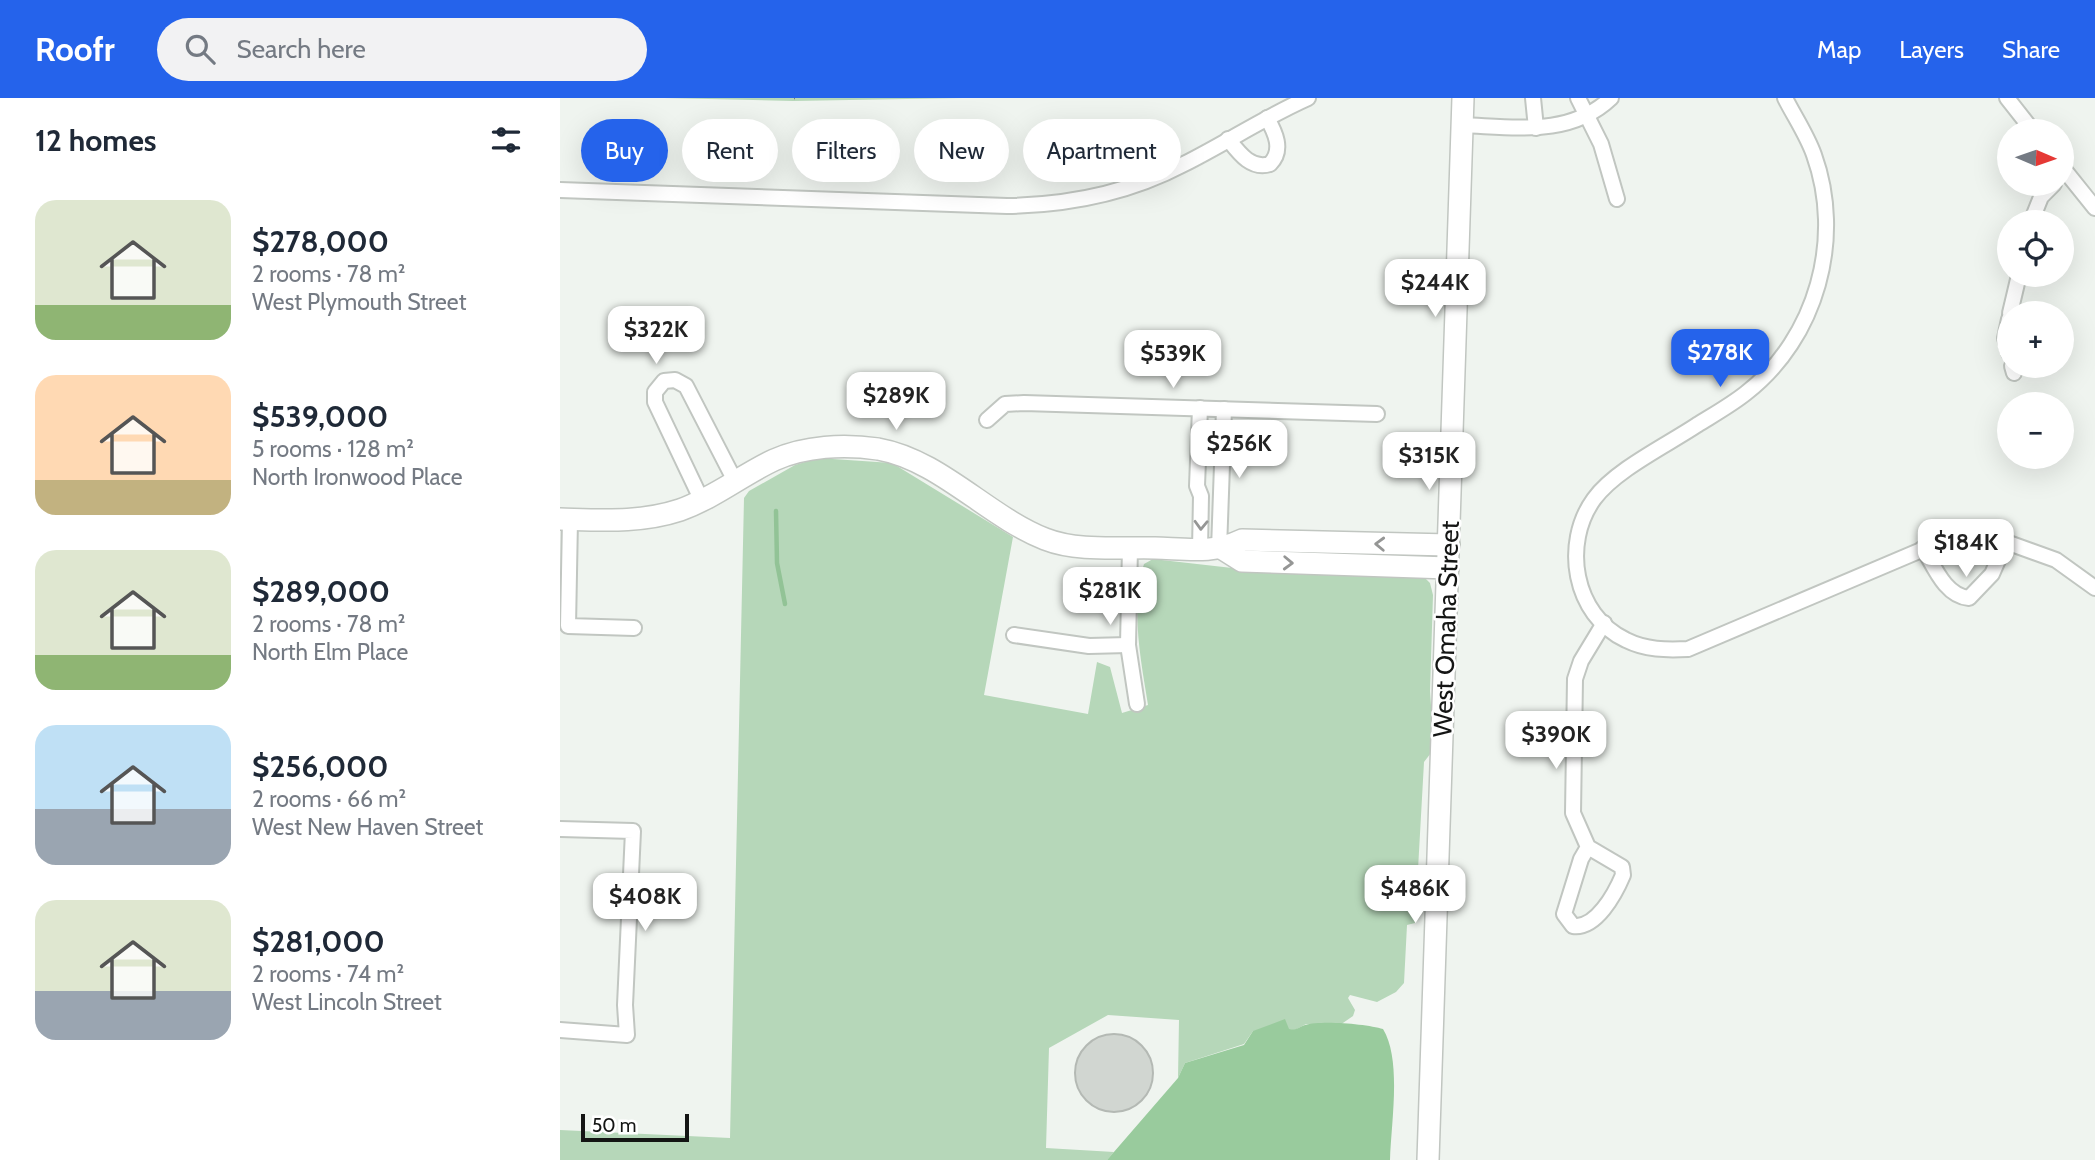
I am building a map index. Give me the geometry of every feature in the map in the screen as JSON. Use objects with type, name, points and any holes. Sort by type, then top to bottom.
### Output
[{"type":"street","points":[[560,190],[1032,205],[1092,198],[1133,186],[1185,164],[1308,98]]},
{"type":"street","name":"West Omaha Street","points":[[1428,1160],[1463,98]]},
{"type":"street","points":[[1533,98],[1536,128]]},
{"type":"street","points":[[1578,98],[1601,144],[1617,199]]},
{"type":"street","points":[[1462,125],[1536,128],[1562,125],[1587,116],[1611,98]]},
{"type":"street","points":[[1785,98],[1814,155],[1828,219],[1820,285],[1793,344],[1748,392],[1619,476],[1595,498],[1579,527],[1574,559],[1581,592],[1601,621],[1624,640],[1655,650],[1688,649],[1952,537],[2006,542],[2056,560],[2095,588]]},
{"type":"street","points":[[2007,98],[2024,119]]},
{"type":"street","points":[[1228,139],[1247,160],[1262,166],[1270,164],[1277,149],[1274,131],[1267,118]]},
{"type":"street","points":[[2074,184],[2095,208]]},
{"type":"street","points":[[702,501],[654,402],[655,392],[664,381],[675,380],[686,386],[736,483]]},
{"type":"street","points":[[988,420],[1005,404],[1024,403],[1377,414]]},
{"type":"street","points":[[1200,408],[1197,475],[1214,550]]},
{"type":"street","points":[[1214,550],[1224,409]]},
{"type":"street","points":[[634,628],[568,626],[565,519],[645,518],[702,501],[773,461],[806,450],[830,447],[880,450],[924,467],[1017,525],[1048,540],[1214,550],[1242,561],[1448,568]]},
{"type":"street","points":[[1214,550],[1242,540],[1449,545]]},
{"type":"street","points":[[1923,548],[1947,586],[1955,594],[1969,598],[1993,574],[2006,542]]},
{"type":"street","points":[[1130,547],[1128,645],[1137,704]]},
{"type":"street","points":[[1588,847],[1566,901],[1564,914],[1573,926],[1586,925],[1595,918],[1623,875],[1622,867],[1588,847],[1573,813],[1575,679],[1601,621]]},
{"type":"street","points":[[1014,635],[1089,646],[1128,645]]},
{"type":"street","points":[[560,829],[633,831],[625,1005],[627,1035],[560,1030]]},
{"type":"green space","points":[[664,98],[963,98],[793,101]]},
{"type":"green space","points":[[818,458],[892,463],[1013,537],[984,695],[1088,714],[1097,662],[1110,667],[1122,713],[1148,705],[1137,616],[1144,564],[1153,559],[1241,569],[1423,576],[1430,583],[1433,595],[1430,691],[1434,749],[1424,762],[1415,923],[1407,925],[1404,983],[1396,992],[1377,1002],[1350,995],[1348,998],[1355,1010],[1353,1016],[1340,1025],[1306,1024],[1295,1030],[1253,1031],[1244,1044],[1185,1063],[1178,1078],[1179,1020],[1108,1015],[1049,1048],[1046,1148],[1114,1152],[1107,1160],[560,1160],[560,1130],[730,1138],[744,498],[749,491],[795,465]]},
{"type":"green space","points":[[1285,1019],[1289,1029],[1332,1023],[1383,1029],[1389,1042],[1394,1074],[1390,1160],[1107,1160],[1178,1078],[1185,1063],[1244,1045],[1253,1031]]},
{"type":"building","points":[[1114,1034],[1129,1037],[1142,1045],[1150,1058],[1153,1073],[1150,1088],[1142,1101],[1129,1109],[1114,1112],[1099,1109],[1086,1101],[1078,1088],[1075,1073],[1078,1058],[1086,1045],[1099,1037]]},
{"type":"waterway","points":[[776,511],[777,563],[785,604]]}]
